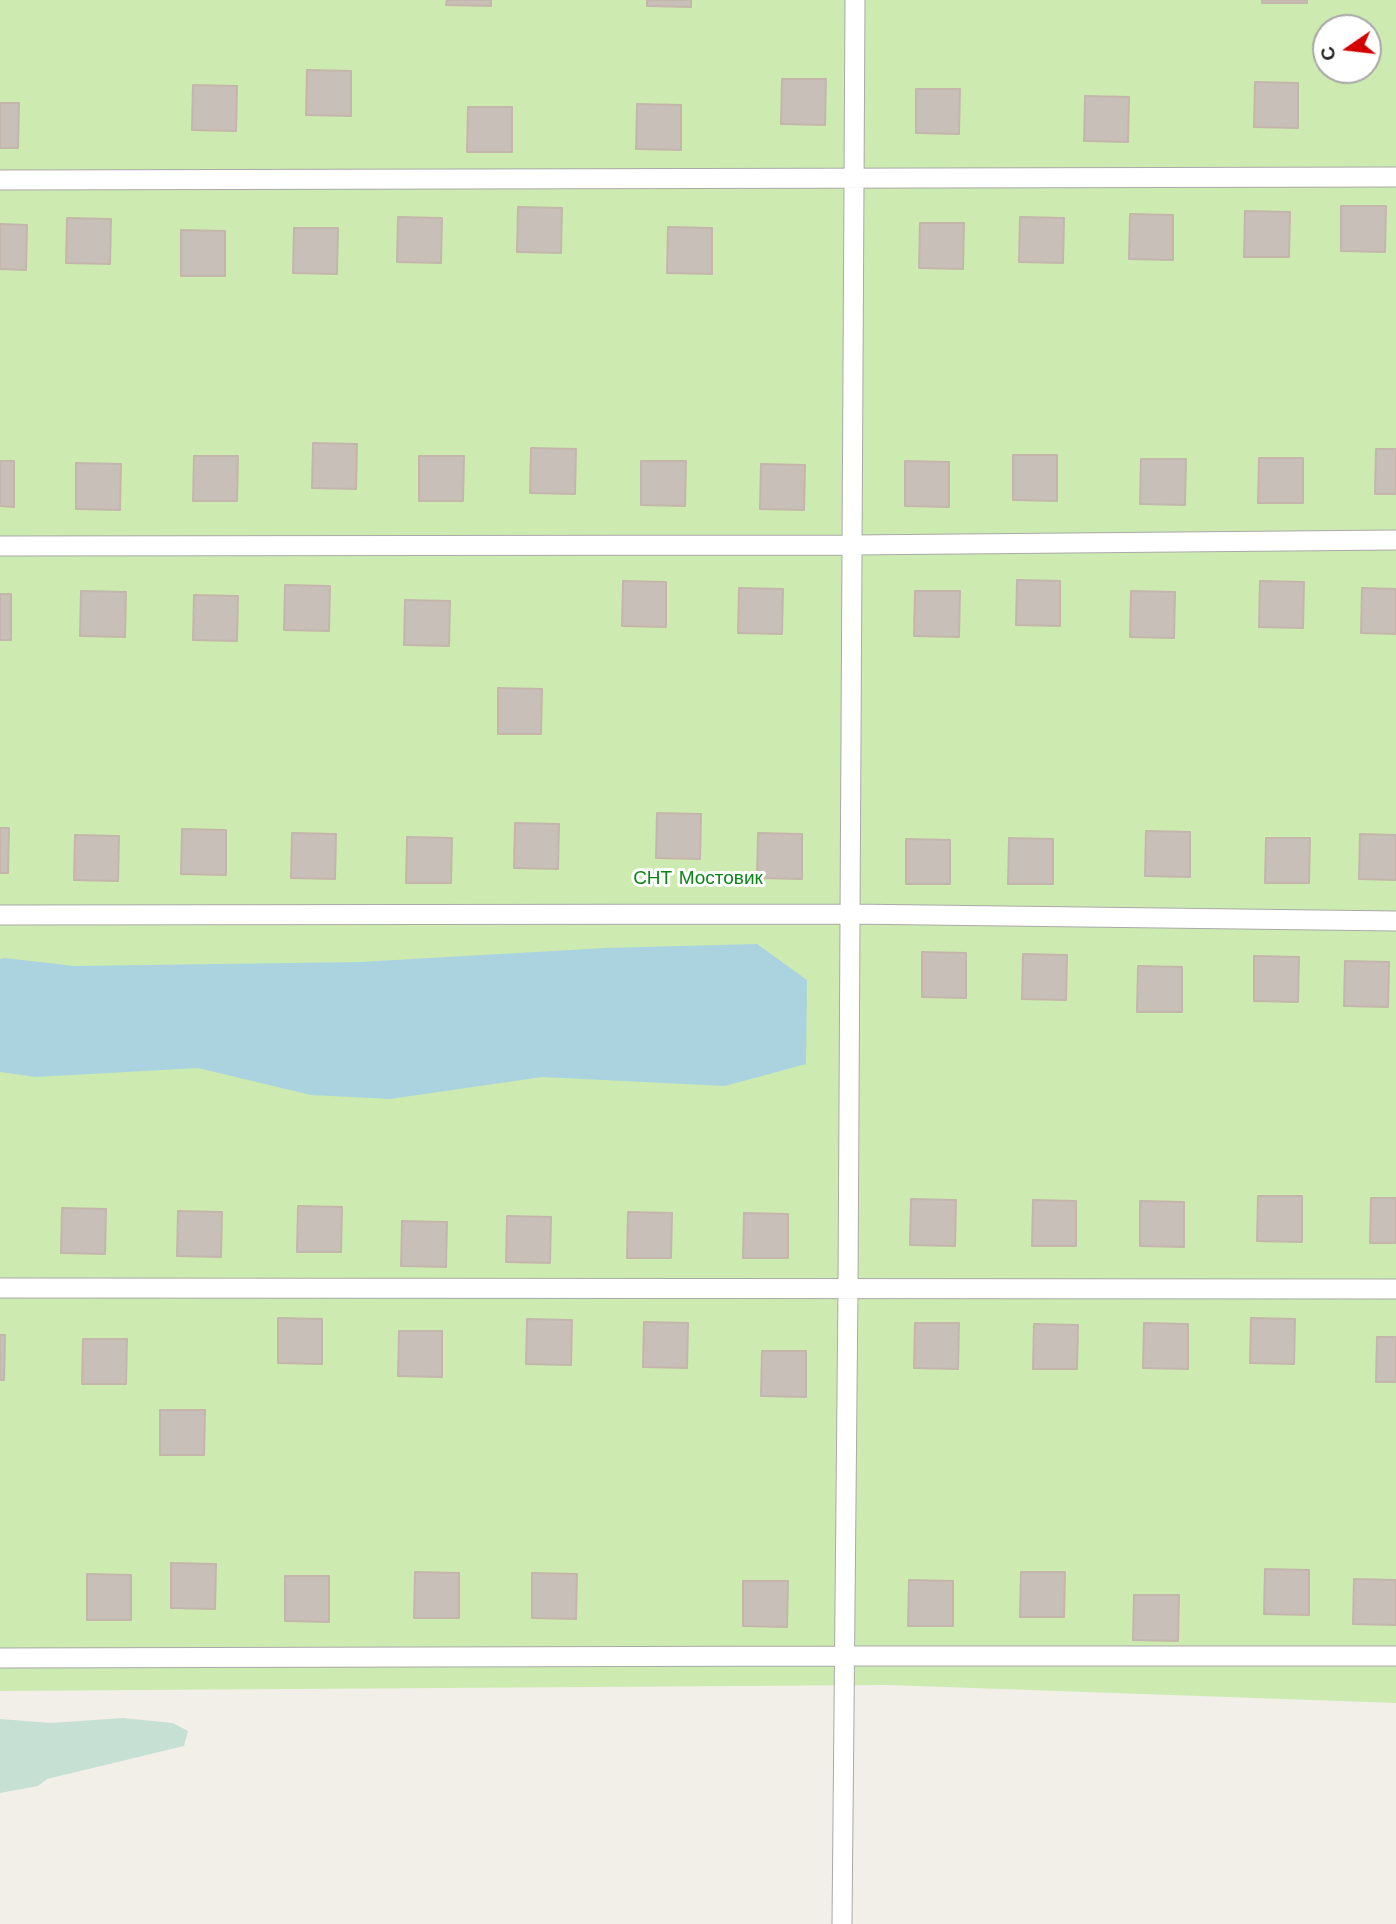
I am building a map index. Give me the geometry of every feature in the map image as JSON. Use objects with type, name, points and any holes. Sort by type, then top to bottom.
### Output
[{"type":"lane","points":[[842,1924],[855,0]]},
{"type":"lane","points":[[0,180],[1396,177]]},
{"type":"lane","points":[[0,546],[852,545],[1396,540]]},
{"type":"lane","points":[[0,915],[849,914],[1396,921]]},
{"type":"lane","points":[[0,1288],[1396,1289]]},
{"type":"lane","points":[[0,1658],[1396,1657]]},
{"type":"green space","name":"СНТ Мостовик","points":[[0,0],[1396,0],[1396,1703],[888,1685],[0,1691]]},
{"type":"green space","points":[[123,1718],[173,1723],[188,1731],[184,1746],[47,1779],[38,1786],[0,1793],[0,1719],[51,1723]]},
{"type":"water","points":[[757,944],[807,980],[806,1064],[725,1086],[542,1077],[390,1099],[311,1095],[198,1068],[36,1077],[0,1072],[0,959],[5,958],[74,966],[360,962],[605,948]]},
{"type":"building","points":[[447,0],[491,0],[491,6],[446,5]]},
{"type":"building","points":[[647,0],[691,0],[691,7],[647,6]]},
{"type":"building","points":[[1262,0],[1307,0],[1307,3],[1262,3]]},
{"type":"building","points":[[307,70],[351,71],[351,116],[306,115]]},
{"type":"building","points":[[782,79],[826,79],[825,125],[781,124]]},
{"type":"building","points":[[1255,82],[1298,83],[1298,128],[1254,127]]},
{"type":"building","points":[[193,85],[237,86],[236,131],[192,130]]},
{"type":"building","points":[[916,89],[960,89],[959,134],[916,133]]},
{"type":"building","points":[[1085,96],[1129,97],[1128,142],[1084,141]]},
{"type":"building","points":[[0,103],[19,103],[18,148],[0,148]]},
{"type":"building","points":[[637,104],[681,105],[681,150],[636,149]]},
{"type":"building","points":[[468,107],[512,107],[512,152],[467,152]]},
{"type":"building","points":[[1341,206],[1386,206],[1385,252],[1341,251]]},
{"type":"building","points":[[518,207],[562,208],[561,253],[517,252]]},
{"type":"building","points":[[1245,211],[1290,212],[1289,257],[1244,257]]},
{"type":"building","points":[[1130,214],[1173,215],[1173,260],[1129,259]]},
{"type":"building","points":[[398,217],[442,218],[441,263],[397,262]]},
{"type":"building","points":[[1020,217],[1064,218],[1063,263],[1019,262]]},
{"type":"building","points":[[67,218],[111,219],[110,264],[66,263]]},
{"type":"building","points":[[920,223],[964,223],[963,269],[919,268]]},
{"type":"building","points":[[0,224],[27,225],[26,270],[0,269]]},
{"type":"building","points":[[668,227],[712,228],[712,274],[667,273]]},
{"type":"building","points":[[294,228],[338,228],[337,274],[293,273]]},
{"type":"building","points":[[181,230],[225,231],[225,276],[181,276]]},
{"type":"building","points":[[313,443],[357,444],[356,489],[312,488]]},
{"type":"building","points":[[531,448],[576,449],[575,494],[530,493]]},
{"type":"building","points":[[1376,449],[1396,449],[1396,494],[1375,494]]},
{"type":"building","points":[[1013,455],[1057,455],[1057,501],[1013,500]]},
{"type":"building","points":[[194,456],[238,456],[237,501],[193,501]]},
{"type":"building","points":[[419,456],[464,456],[463,501],[419,501]]},
{"type":"building","points":[[1259,458],[1303,458],[1303,503],[1258,503]]},
{"type":"building","points":[[1141,459],[1186,459],[1185,505],[1140,504]]},
{"type":"building","points":[[0,461],[14,461],[14,507],[0,506]]},
{"type":"building","points":[[641,461],[686,461],[685,506],[641,505]]},
{"type":"building","points":[[905,461],[949,462],[949,507],[905,506]]},
{"type":"building","points":[[76,463],[121,464],[120,510],[76,509]]},
{"type":"building","points":[[761,464],[805,465],[804,510],[760,509]]},
{"type":"building","points":[[1017,580],[1060,581],[1060,626],[1016,625]]},
{"type":"building","points":[[623,581],[666,582],[666,627],[622,626]]},
{"type":"building","points":[[1260,581],[1304,582],[1303,628],[1259,627]]},
{"type":"building","points":[[285,585],[330,586],[329,631],[284,630]]},
{"type":"building","points":[[739,588],[783,589],[782,634],[738,633]]},
{"type":"building","points":[[1362,588],[1396,589],[1396,634],[1361,633]]},
{"type":"building","points":[[81,591],[126,592],[125,637],[80,636]]},
{"type":"building","points":[[915,591],[960,591],[959,637],[914,636]]},
{"type":"building","points":[[1131,591],[1175,592],[1174,638],[1130,637]]},
{"type":"building","points":[[0,594],[11,594],[11,640],[0,640]]},
{"type":"building","points":[[194,595],[238,596],[237,641],[193,640]]},
{"type":"building","points":[[405,600],[450,601],[449,646],[404,645]]},
{"type":"building","points":[[498,688],[542,689],[541,734],[498,734]]},
{"type":"building","points":[[657,813],[701,814],[700,859],[656,858]]},
{"type":"building","points":[[515,823],[559,824],[558,869],[514,868]]},
{"type":"building","points":[[0,828],[9,828],[8,873],[0,873]]},
{"type":"building","points":[[182,829],[226,830],[226,875],[181,874]]},
{"type":"building","points":[[1146,831],[1190,832],[1190,877],[1145,876]]},
{"type":"building","points":[[292,833],[336,834],[335,879],[291,878]]},
{"type":"building","points":[[758,833],[802,834],[802,879],[757,878]]},
{"type":"building","points":[[1360,834],[1396,835],[1396,880],[1359,879]]},
{"type":"building","points":[[75,835],[119,836],[118,881],[74,880]]},
{"type":"building","points":[[407,837],[452,838],[451,883],[406,883]]},
{"type":"building","points":[[1009,838],[1053,839],[1053,884],[1008,884]]},
{"type":"building","points":[[1266,838],[1310,838],[1309,883],[1265,883]]},
{"type":"building","points":[[906,839],[950,840],[950,884],[906,884]]},
{"type":"building","points":[[922,952],[966,953],[966,998],[922,997]]},
{"type":"building","points":[[1023,954],[1067,955],[1066,1000],[1022,999]]},
{"type":"building","points":[[1254,956],[1299,957],[1298,1002],[1254,1001]]},
{"type":"building","points":[[1345,961],[1389,962],[1388,1007],[1344,1006]]},
{"type":"building","points":[[1138,966],[1182,967],[1182,1012],[1137,1012]]},
{"type":"building","points":[[1258,1196],[1302,1196],[1302,1242],[1257,1241]]},
{"type":"building","points":[[1371,1198],[1396,1198],[1396,1243],[1370,1243]]},
{"type":"building","points":[[911,1199],[956,1200],[955,1246],[910,1245]]},
{"type":"building","points":[[1033,1200],[1076,1201],[1076,1246],[1032,1246]]},
{"type":"building","points":[[1140,1201],[1184,1202],[1184,1247],[1140,1246]]},
{"type":"building","points":[[298,1206],[342,1207],[341,1252],[297,1252]]},
{"type":"building","points":[[62,1208],[106,1209],[105,1254],[61,1253]]},
{"type":"building","points":[[178,1211],[222,1212],[221,1257],[177,1256]]},
{"type":"building","points":[[628,1212],[672,1213],[671,1258],[627,1258]]},
{"type":"building","points":[[744,1213],[788,1214],[788,1258],[743,1258]]},
{"type":"building","points":[[507,1216],[551,1217],[550,1263],[506,1262]]},
{"type":"building","points":[[402,1221],[447,1222],[446,1267],[401,1266]]},
{"type":"building","points":[[278,1318],[322,1319],[322,1364],[278,1363]]},
{"type":"building","points":[[1251,1318],[1295,1319],[1294,1364],[1250,1363]]},
{"type":"building","points":[[527,1319],[572,1320],[571,1365],[526,1364]]},
{"type":"building","points":[[644,1322],[688,1323],[687,1368],[643,1367]]},
{"type":"building","points":[[915,1323],[959,1323],[958,1369],[914,1368]]},
{"type":"building","points":[[1144,1323],[1188,1324],[1188,1369],[1143,1368]]},
{"type":"building","points":[[1034,1324],[1078,1325],[1077,1369],[1033,1369]]},
{"type":"building","points":[[399,1331],[442,1331],[442,1377],[398,1376]]},
{"type":"building","points":[[0,1335],[5,1335],[4,1380],[0,1380]]},
{"type":"building","points":[[1377,1337],[1396,1337],[1396,1382],[1376,1382]]},
{"type":"building","points":[[83,1339],[127,1339],[126,1384],[82,1384]]},
{"type":"building","points":[[762,1351],[806,1351],[806,1397],[761,1396]]},
{"type":"building","points":[[160,1410],[205,1410],[204,1455],[160,1455]]},
{"type":"building","points":[[171,1563],[216,1564],[215,1609],[171,1608]]},
{"type":"building","points":[[1265,1569],[1309,1570],[1309,1615],[1264,1614]]},
{"type":"building","points":[[415,1572],[459,1573],[459,1618],[414,1618]]},
{"type":"building","points":[[1021,1572],[1065,1572],[1064,1617],[1020,1617]]},
{"type":"building","points":[[532,1573],[577,1574],[576,1619],[532,1618]]},
{"type":"building","points":[[87,1574],[131,1575],[131,1620],[87,1620]]},
{"type":"building","points":[[285,1576],[329,1576],[329,1622],[285,1621]]},
{"type":"building","points":[[1354,1579],[1396,1580],[1396,1625],[1353,1624]]},
{"type":"building","points":[[909,1580],[953,1581],[953,1626],[908,1626]]},
{"type":"building","points":[[743,1581],[788,1581],[787,1627],[743,1626]]},
{"type":"building","points":[[1134,1595],[1179,1595],[1178,1641],[1133,1640]]}]
